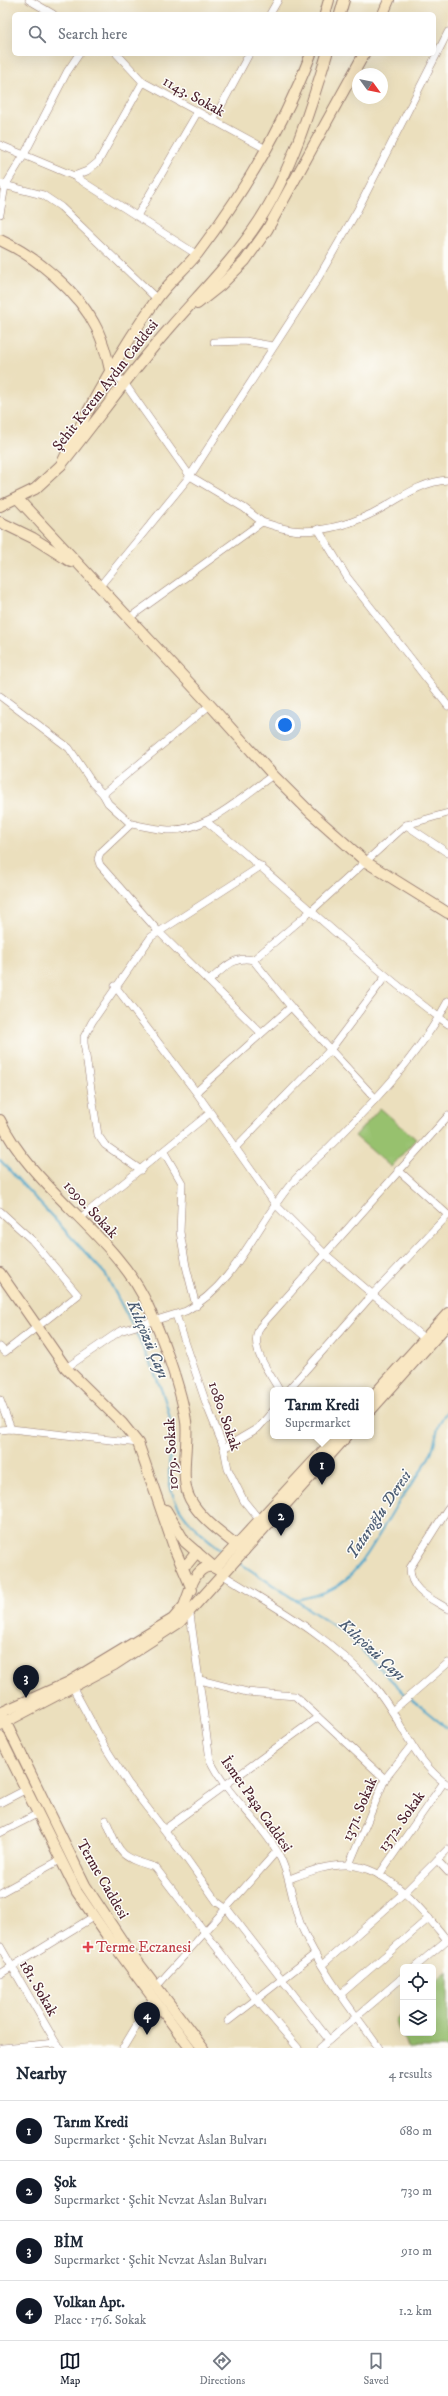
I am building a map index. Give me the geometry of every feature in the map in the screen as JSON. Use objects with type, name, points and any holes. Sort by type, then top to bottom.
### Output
[{"type":"main road","points":[[326,12],[329,0]]},
{"type":"main road","points":[[341,12],[344,0]]},
{"type":"main road","points":[[384,12],[389,0]]},
{"type":"main road","name":"Şehit Kerem Aydın Caddesi","points":[[61,465],[110,370],[157,300],[196,254],[234,204],[266,149],[310,56]]},
{"type":"main road","name":"Şehit Kerem Aydın Caddesi","points":[[61,465],[176,321],[229,262],[259,221],[278,187],[297,141],[326,56]]},
{"type":"main road","points":[[176,321],[221,285],[246,261],[267,230],[363,56]]},
{"type":"main road","points":[[0,240],[13,246],[44,268],[78,301],[96,328],[110,370]]},
{"type":"main road","points":[[0,506],[18,499],[46,481],[61,465]]},
{"type":"main road","points":[[18,499],[210,705],[273,775],[366,862],[448,913]]},
{"type":"main road","points":[[0,522],[33,538],[84,571]]},
{"type":"main road","name":"1090. Sokak","points":[[0,1120],[23,1155],[134,1281],[154,1321]]},
{"type":"main road","points":[[0,1273],[66,1368],[122,1423],[138,1443],[175,1550],[191,1587],[200,1601]]},
{"type":"main road","points":[[374,1395],[448,1313]]},
{"type":"main road","name":"1079. Sokak","points":[[154,1321],[184,1411],[188,1442],[186,1479],[189,1498],[203,1515],[241,1548]]},
{"type":"main road","points":[[374,1407],[448,1324]]},
{"type":"main road","points":[[2,1724],[73,1688],[114,1665],[190,1614],[222,1569],[334,1439]]},
{"type":"main road","points":[[263,1523],[344,1439]]},
{"type":"main road","points":[[156,1493],[185,1542],[222,1569]]},
{"type":"main road","points":[[175,1550],[185,1542]]},
{"type":"main road","points":[[182,1566],[188,1563],[197,1552]]},
{"type":"main road","points":[[0,1713],[76,1678],[173,1619],[184,1606],[194,1577],[200,1570],[206,1567],[222,1569]]},
{"type":"main road","name":"Terme Caddesi","points":[[0,1713],[2,1724],[85,1885],[125,1945],[203,2048]]},
{"type":"main road","name":"Terme Caddesi","points":[[0,1737],[60,1860],[94,1917],[190,2048]]},
{"type":"street","points":[[30,0],[50,12]]},
{"type":"street","points":[[271,12],[278,0]]},
{"type":"street","points":[[436,56],[448,32]]},
{"type":"street","points":[[0,214],[2,185],[24,155],[67,72],[78,56]]},
{"type":"street","name":"1143. Sokak","points":[[119,56],[143,82],[197,113],[266,149]]},
{"type":"street","points":[[213,121],[248,56]]},
{"type":"street","points":[[100,586],[190,476],[317,280],[357,211],[436,56]]},
{"type":"street","points":[[74,176],[87,171],[98,162],[143,82]]},
{"type":"street","points":[[137,216],[197,113]]},
{"type":"street","points":[[0,145],[74,176],[196,254]]},
{"type":"street","points":[[2,185],[43,196],[61,207],[157,300]]},
{"type":"street","points":[[214,342],[244,341],[273,346]]},
{"type":"street","points":[[110,370],[125,384],[190,476],[244,508],[262,522],[292,530],[318,529],[360,518],[436,480],[448,480]]},
{"type":"street","points":[[129,618],[262,522]]},
{"type":"street","points":[[318,529],[347,577],[448,706]]},
{"type":"street","points":[[0,696],[69,748],[93,784],[103,794],[108,803],[131,824],[167,830],[188,828],[207,822],[273,775]]},
{"type":"street","points":[[103,794],[210,705]]},
{"type":"street","points":[[253,960],[310,912],[406,825],[448,813]]},
{"type":"street","points":[[207,822],[262,866],[310,912],[385,977],[448,1024]]},
{"type":"street","points":[[131,824],[100,852],[98,859],[100,865],[158,931],[260,1032]]},
{"type":"street","points":[[406,825],[448,853]]},
{"type":"street","points":[[141,1170],[106,1145],[98,1135],[84,1037],[115,986],[144,944],[158,931],[262,866]]},
{"type":"street","points":[[209,981],[234,960],[244,958],[253,960],[291,1007],[375,1098]]},
{"type":"street","points":[[236,1147],[331,1049],[385,977]]},
{"type":"street","points":[[115,986],[196,1092],[275,1204],[325,1254],[425,1339]]},
{"type":"street","points":[[66,1368],[120,1331],[176,1314],[196,1306],[240,1258],[275,1204],[292,1183],[375,1098],[439,1018],[448,1001]]},
{"type":"street","points":[[196,1092],[260,1032],[291,1007]]},
{"type":"street","points":[[79,1219],[164,1152],[210,1112]]},
{"type":"street","points":[[277,1387],[256,1345],[256,1334],[398,1170],[448,1116]]},
{"type":"street","points":[[164,1152],[182,1183],[180,1232],[186,1266],[196,1306]]},
{"type":"street","points":[[291,1387],[372,1295],[448,1215],[398,1170]]},
{"type":"street","points":[[0,1211],[32,1240],[78,1295],[38,1328],[5,1352],[0,1347]]},
{"type":"street","name":"1080. Sokak","points":[[176,1314],[207,1406],[224,1448],[228,1469],[235,1486],[244,1501],[263,1523]]},
{"type":"street","points":[[0,1400],[11,1429]]},
{"type":"street","points":[[224,1448],[258,1428],[270,1414]]},
{"type":"street","points":[[0,1430],[11,1429],[138,1443]]},
{"type":"street","points":[[448,1508],[410,1568],[410,1579],[418,1590],[448,1609]]},
{"type":"street","points":[[222,1569],[333,1645],[373,1685],[392,1711],[426,1767],[446,1783]]},
{"type":"street","name":"İsmet Paşa Caddesi","points":[[190,1614],[210,1760],[216,1772],[277,1851],[289,1879],[293,1904],[315,1954],[379,2048]]},
{"type":"street","points":[[392,1711],[448,1663]]},
{"type":"street","points":[[200,1680],[247,1692],[295,1696],[385,1779]]},
{"type":"street","points":[[73,1688],[121,1772],[165,1829],[217,1902],[225,1908],[329,2040]]},
{"type":"street","points":[[165,1829],[318,1717]]},
{"type":"street","name":"1371. Sokak","points":[[349,1865],[385,1779],[412,1746]]},
{"type":"street","name":"1372. Sokak","points":[[379,1876],[446,1783]]},
{"type":"street","points":[[0,1803],[25,1790]]},
{"type":"street","points":[[0,1833],[37,1814]]},
{"type":"street","points":[[106,1820],[117,1848],[123,1856],[132,1861],[155,1868],[206,1932],[256,1999],[298,2048]]},
{"type":"street","points":[[322,1965],[404,1892],[448,1849]]},
{"type":"street","points":[[156,1987],[277,1851]]},
{"type":"street","points":[[0,1893],[60,1860]]},
{"type":"street","points":[[437,1860],[448,1872]]},
{"type":"street","points":[[289,1879],[323,1868],[349,1865],[379,1876],[404,1892],[448,1939],[419,1964]]},
{"type":"street","points":[[0,1974],[94,1917]]},
{"type":"street","points":[[341,1994],[429,1918]]},
{"type":"street","name":"181. Sokak","points":[[0,1946],[58,2045]]},
{"type":"street","points":[[228,2021],[315,1954]]},
{"type":"street","points":[[320,2048],[400,1980]]},
{"type":"street","points":[[123,2048],[153,1998]]},
{"type":"street","points":[[2,2048],[58,2045]]},
{"type":"green space","points":[[380,1108],[416,1139],[391,1167],[355,1136]]},
{"type":"green space","points":[[448,1971],[448,2048],[408,2048],[402,2036],[436,2036],[436,1982]]},
{"type":"green space","points":[[400,2017],[400,2031],[395,2021]]},
{"type":"waterway","name":"Kılıçözü Çayı","points":[[0,1160],[106,1275],[132,1325]]},
{"type":"waterway","name":"Kılıçözü Çayı","points":[[134,1329],[158,1381],[169,1414],[171,1437],[169,1475],[174,1498],[186,1518],[203,1535],[222,1550]]},
{"type":"waterway","name":"Tataroğlu Deresi","points":[[296,1600],[321,1594],[339,1585],[360,1564],[373,1546],[396,1506],[424,1467],[433,1448],[441,1420],[448,1411]]},
{"type":"waterway","name":"Kılıçözü Çayı","points":[[240,1563],[346,1634],[407,1696]]},
{"type":"waterway","name":"Kılıçözü Çayı","points":[[410,1698],[448,1729]]},
{"type":"place","name":"Tarım Kredi","points":[[322,1485]]},
{"type":"place","name":"Şok","points":[[281,1536]]},
{"type":"place","name":"BİM","points":[[26,1698]]},
{"type":"place","name":"Terme Eczanesi","points":[[88,1947]]},
{"type":"place","name":"Volkan Apt.","points":[[147,2035]]}]
